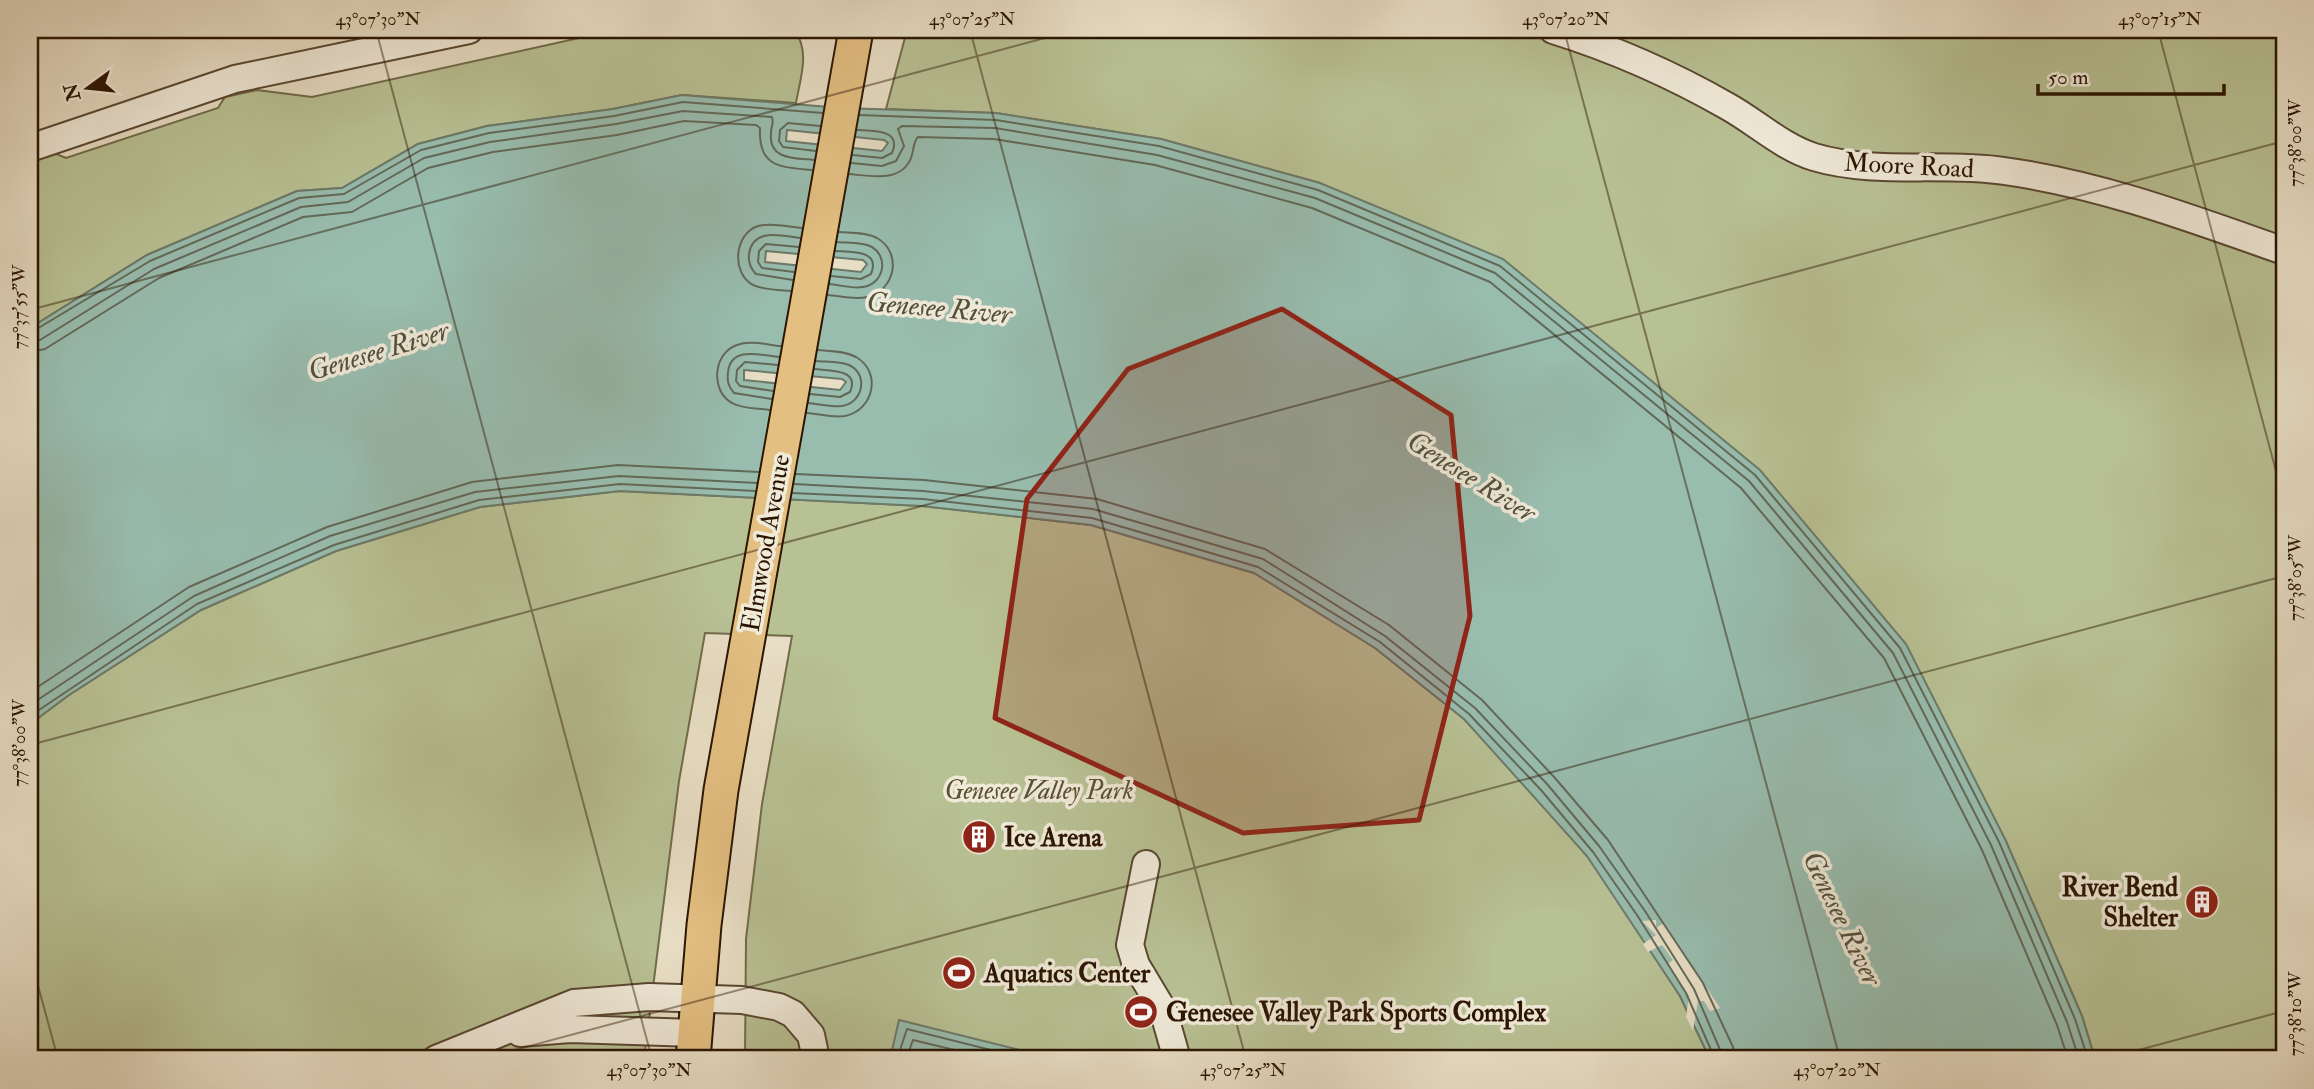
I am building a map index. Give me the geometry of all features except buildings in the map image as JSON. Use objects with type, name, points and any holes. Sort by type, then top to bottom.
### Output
[{"type":"main road","name":"Elmwood Avenue","points":[[694,1046],[721,790],[856,30]]},
{"type":"street","points":[[30,148],[235,79],[469,30]]},
{"type":"street","name":"Moore Road","points":[[1553,30],[1667,74],[1742,114],[1780,141],[1813,156],[1846,163],[1973,167],[2044,177],[2131,200],[2284,251]]},
{"type":"street","points":[[1146,864],[1130,945],[1136,965],[1163,1010],[1177,1059]]},
{"type":"street","points":[[436,1059],[574,1003],[638,997],[764,1003],[786,1010],[811,1035],[816,1059]]},
{"type":"street","points":[[494,1037],[570,1029],[694,1046]]},
{"type":"highlighted area","points":[[1282,309],[1451,415],[1470,616],[1419,820],[1243,833],[995,718],[1027,499],[1128,369]]},
{"type":"green space","points":[[615,30],[794,30],[799,38],[803,56],[796,103],[682,95],[613,109],[487,126],[418,144],[342,188],[297,191],[147,255],[30,328],[30,162],[54,153],[66,158],[218,108],[225,97],[257,90],[312,97]]},
{"type":"green space","points":[[907,30],[2284,30],[2284,1059],[2095,1059],[2082,1016],[2005,839],[1320,183],[1161,139],[996,113],[886,109]]},
{"type":"green space","name":"Genesee Valley Park","points":[[620,491],[922,506],[1091,525],[1254,573],[1375,648],[1464,719],[1536,795],[1587,856],[1631,919],[1680,996],[1710,1059],[745,1059],[746,939],[762,804],[792,636],[705,633],[679,781],[644,1059],[30,1059],[30,724],[69,695],[201,610],[336,551],[480,507]]},
{"type":"water","name":"Genesee River","points":[[682,95],[842,108],[996,113],[1161,139],[1320,183],[1503,259],[1760,470],[1906,644],[2005,839],[2082,1016],[2095,1059],[1710,1059],[1680,996],[1587,856],[1464,719],[1375,648],[1254,573],[1091,525],[922,506],[620,491],[480,507],[336,551],[201,610],[69,695],[30,724],[30,328],[147,255],[297,191],[342,188],[418,144],[487,126],[613,109]],"holes":[[[787,130],[884,140],[888,143],[882,151],[786,141]],[[766,251],[863,260],[867,264],[861,272],[765,262]],[[744,370],[842,379],[846,382],[840,390],[744,380]]]},
{"type":"water","points":[[899,1020],[1056,1059],[890,1059]]},
{"type":"pier","points":[[1656,920],[1656,928],[1664,923],[1720,1008],[1710,1011],[1704,1001],[1698,1001],[1693,1031],[1686,1017],[1689,996],[1668,964],[1673,960],[1662,945],[1648,952],[1643,944],[1656,935],[1642,921]]},
{"type":"place","name":"Ice Arena","points":[[979,837]]},
{"type":"place","name":"River Bend Shelter","points":[[2202,902]]},
{"type":"place","name":"Aquatics Center","points":[[959,973]]},
{"type":"place","name":"Genesee Valley Park Sports Complex","points":[[1141,1012]]}]
